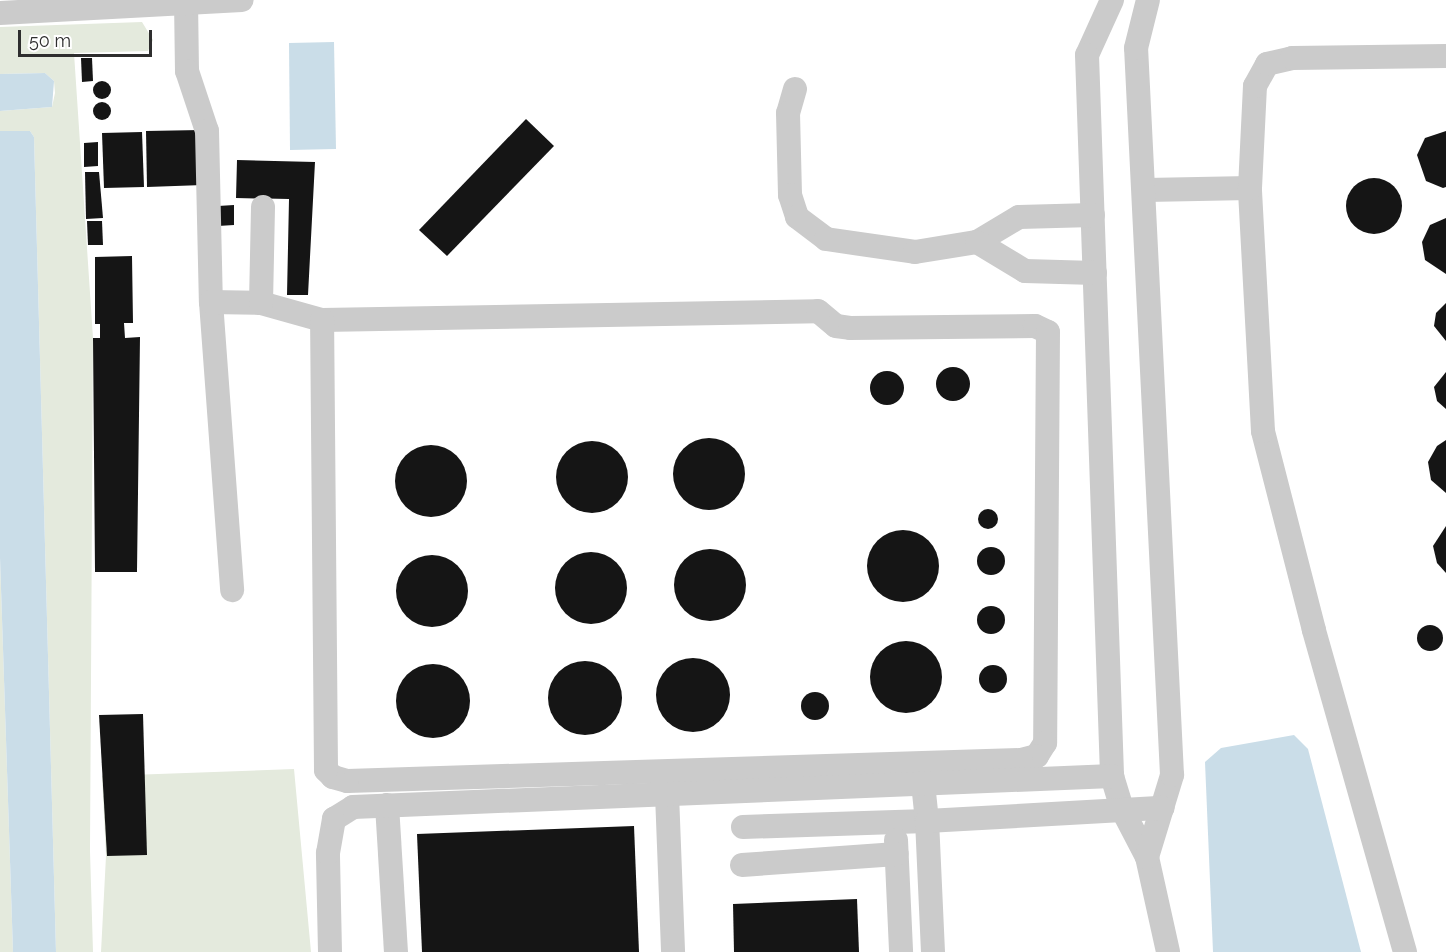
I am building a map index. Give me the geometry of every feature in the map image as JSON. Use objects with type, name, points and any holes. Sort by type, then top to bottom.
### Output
[{"type":"street","points":[[0,12],[152,2],[242,0]]},
{"type":"street","points":[[1112,0],[1088,55],[1112,776],[1123,811],[1147,857],[1168,952]]},
{"type":"street","points":[[1147,857],[1172,775],[1146,190],[1136,48],[1148,0]]},
{"type":"street","points":[[186,1],[187,71],[207,131],[211,302],[232,590]]},
{"type":"street","points":[[1405,952],[1317,642],[1263,431],[1250,188],[1255,86],[1267,64],[1292,58],[1446,56]]},
{"type":"street","points":[[795,89],[788,114],[790,195],[798,217],[826,239],[915,252],[977,242],[1019,217],[1093,215]]},
{"type":"street","points":[[1146,190],[1250,188]]},
{"type":"street","points":[[261,303],[262,207]]},
{"type":"street","points":[[977,242],[1025,271],[1095,273]]},
{"type":"street","points":[[211,302],[261,303],[322,320],[818,311],[836,326],[850,328],[1035,326],[1048,332],[1045,743],[1037,756],[1021,760],[347,782],[333,777],[326,770],[322,320]]},
{"type":"street","points":[[330,952],[328,853],[334,819],[353,807],[1112,776]]},
{"type":"street","points":[[923,784],[933,952]]},
{"type":"street","points":[[667,794],[673,952]]},
{"type":"street","points":[[387,805],[396,952]]},
{"type":"street","points":[[743,827],[927,821],[1163,808]]},
{"type":"street","points":[[895,822],[901,952]]},
{"type":"street","points":[[742,865],[897,854]]},
{"type":"shaded area","points":[[142,22],[153,40],[148,51],[74,53],[93,338],[90,851],[93,952],[56,952],[34,137],[30,131],[0,131],[0,111],[52,107],[55,93],[54,81],[45,73],[0,74],[0,27]]},
{"type":"shaded area","points":[[0,558],[13,952],[0,952]]},
{"type":"shaded area","points":[[294,769],[311,952],[101,952],[106,856],[102,776]]},
{"type":"water","points":[[334,42],[336,149],[290,150],[289,43]]},
{"type":"water","points":[[45,73],[54,81],[52,107],[0,111],[0,74]]},
{"type":"water","points":[[0,131],[30,131],[34,137],[56,952],[13,952],[0,558]]},
{"type":"water","points":[[1294,735],[1308,749],[1361,952],[1213,952],[1205,762],[1221,748]]},
{"type":"building","points":[[81,58],[92,58],[93,81],[82,82]]},
{"type":"building","points":[[102,81],[108,84],[111,90],[108,96],[102,99],[96,96],[93,90],[96,84]]},
{"type":"building","points":[[102,102],[108,105],[111,111],[108,117],[102,120],[96,117],[93,111],[96,105]]},
{"type":"building","points":[[526,119],[554,146],[447,256],[419,230]]},
{"type":"building","points":[[201,130],[203,185],[147,187],[146,131]]},
{"type":"building","points":[[1446,131],[1446,187],[1443,188],[1426,181],[1417,155],[1425,138]]},
{"type":"building","points":[[142,132],[144,187],[104,188],[102,133]]},
{"type":"building","points":[[98,142],[98,166],[84,167],[84,143]]},
{"type":"building","points":[[237,160],[315,162],[308,295],[287,295],[289,199],[236,198]]},
{"type":"building","points":[[85,172],[99,172],[103,218],[86,219]]},
{"type":"building","points":[[1368,178],[1380,178],[1390,182],[1398,190],[1402,206],[1398,222],[1390,230],[1380,234],[1368,234],[1358,230],[1350,222],[1346,212],[1346,200],[1350,190],[1358,182]]},
{"type":"building","points":[[234,205],[234,225],[218,226],[218,206]]},
{"type":"building","points":[[1446,218],[1446,274],[1425,260],[1422,242],[1430,225]]},
{"type":"building","points":[[87,221],[102,221],[103,245],[88,245]]},
{"type":"building","points":[[132,256],[133,323],[124,323],[125,338],[140,337],[137,572],[95,572],[93,338],[100,338],[100,324],[95,324],[95,257]]},
{"type":"building","points":[[1446,303],[1446,341],[1434,326],[1436,313]]},
{"type":"building","points":[[953,367],[965,372],[970,384],[965,396],[953,401],[941,396],[936,384],[941,372]]},
{"type":"building","points":[[887,371],[899,376],[904,388],[899,400],[887,405],[875,400],[870,388],[875,376]]},
{"type":"building","points":[[1446,372],[1446,409],[1437,401],[1434,387]]},
{"type":"building","points":[[716,438],[735,448],[743,460],[745,474],[743,488],[735,500],[723,508],[702,510],[683,500],[675,488],[673,467],[683,448],[695,440]]},
{"type":"building","points":[[1446,440],[1446,493],[1431,480],[1428,462],[1437,446]]},
{"type":"building","points":[[599,441],[618,451],[626,463],[628,477],[626,491],[618,503],[606,511],[585,513],[566,503],[558,491],[556,470],[566,451],[578,443]]},
{"type":"building","points":[[438,445],[457,455],[465,467],[467,481],[465,495],[457,507],[445,515],[424,517],[405,507],[397,495],[395,474],[405,455],[417,447]]},
{"type":"building","points":[[988,509],[995,512],[998,519],[995,526],[988,529],[981,526],[978,519],[981,512]]},
{"type":"building","points":[[1446,526],[1446,573],[1437,563],[1433,546]]},
{"type":"building","points":[[910,530],[929,540],[937,552],[939,566],[937,580],[929,592],[917,600],[896,602],[877,592],[869,580],[867,559],[877,540],[889,532]]},
{"type":"building","points":[[991,547],[1001,551],[1005,561],[1001,571],[991,575],[981,571],[977,561],[981,551]]},
{"type":"building","points":[[717,549],[736,559],[744,571],[746,585],[744,599],[736,611],[724,619],[703,621],[684,611],[676,599],[674,578],[684,559],[696,551]]},
{"type":"building","points":[[598,552],[617,562],[625,574],[627,588],[625,602],[617,614],[605,622],[584,624],[565,614],[557,602],[555,581],[565,562],[577,554]]},
{"type":"building","points":[[439,555],[458,565],[466,577],[468,591],[466,605],[458,617],[446,625],[425,627],[406,617],[398,605],[396,584],[406,565],[418,557]]},
{"type":"building","points":[[991,606],[1001,610],[1005,620],[1001,630],[991,634],[981,630],[977,620],[981,610]]},
{"type":"building","points":[[1430,625],[1440,628],[1443,638],[1440,648],[1430,651],[1420,648],[1417,638],[1420,628]]},
{"type":"building","points":[[913,641],[932,651],[940,663],[942,677],[940,691],[932,703],[920,711],[899,713],[880,703],[872,691],[870,670],[880,651],[892,643]]},
{"type":"building","points":[[693,658],[707,661],[719,669],[727,681],[730,695],[727,709],[719,721],[707,729],[693,732],[679,729],[667,721],[659,709],[656,695],[659,681],[667,669],[679,661]]},
{"type":"building","points":[[585,661],[599,664],[611,672],[619,684],[622,698],[619,712],[611,724],[599,732],[585,735],[571,732],[559,724],[551,712],[548,698],[551,684],[559,672],[571,664]]},
{"type":"building","points":[[433,664],[447,667],[459,675],[467,687],[470,701],[467,715],[459,727],[447,735],[433,738],[419,735],[407,727],[399,715],[396,701],[399,687],[407,675],[419,667]]},
{"type":"building","points":[[993,665],[1003,669],[1007,679],[1003,689],[993,693],[983,689],[979,679],[983,669]]},
{"type":"building","points":[[815,692],[825,696],[829,706],[825,716],[815,720],[805,716],[801,706],[805,696]]},
{"type":"building","points":[[143,714],[147,855],[107,856],[99,715]]},
{"type":"building","points":[[634,826],[639,952],[422,952],[417,834]]},
{"type":"building","points":[[857,899],[859,952],[734,952],[733,904]]}]
